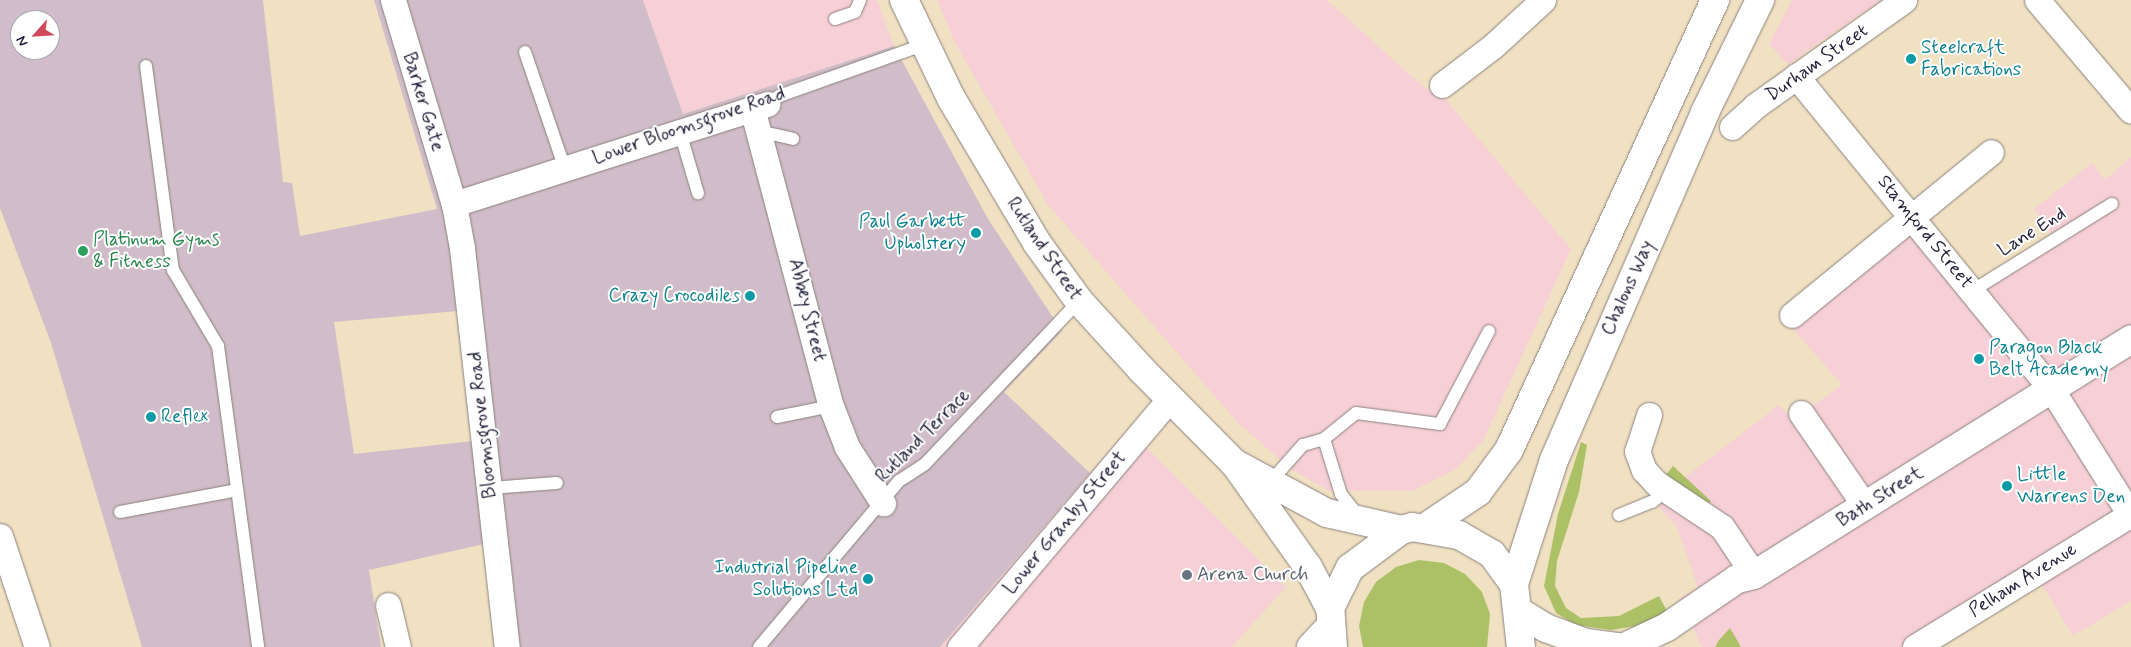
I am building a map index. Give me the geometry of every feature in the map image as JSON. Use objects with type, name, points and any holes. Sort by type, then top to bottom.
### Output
[{"type":"main road","name":"Rutland Street","points":[[904,0],[923,45],[1018,212],[1079,301],[1169,400],[1234,463],[1308,567],[1326,633]]},
{"type":"main road","points":[[1326,633],[1350,568],[1478,492],[1509,450],[1715,0]]},
{"type":"main road","name":"Chalons Way","points":[[1514,584],[1528,530],[1561,443],[1705,112],[1760,0]]},
{"type":"main road","name":"Bath Street","points":[[1625,647],[1666,627],[1737,579],[1754,575],[2131,339]]},
{"type":"main road","name":"Rutland Street","points":[[1234,463],[1271,481],[1300,502],[1365,524],[1459,536],[1492,554],[1514,584]]},
{"type":"main road","points":[[1514,584],[1520,612],[1520,647]]},
{"type":"main road","points":[[1520,612],[1546,628],[1586,643],[1619,647]]},
{"type":"street","name":"Barker Gate","points":[[393,0],[454,204]]},
{"type":"street","points":[[1442,85],[1493,46],[1542,0]]},
{"type":"street","name":"Durham Street","points":[[1732,127],[1796,76],[1904,0]]},
{"type":"street","points":[[2037,0],[2131,111]]},
{"type":"street","name":"Stamford Street","points":[[1796,76],[1913,216],[2052,390],[2131,514]]},
{"type":"street","name":"Lower Bloomsgrove Road","points":[[454,204],[680,132],[759,114]]},
{"type":"street","name":"Abbey Street","points":[[759,114],[832,406],[847,447],[883,503]]},
{"type":"street","points":[[1792,315],[1991,152]]},
{"type":"street","name":"Bloomsgrove Road","points":[[454,204],[490,488],[507,647]]},
{"type":"street","name":"Lower Granby Street","points":[[960,647],[1169,400]]},
{"type":"street","points":[[1801,413],[1865,506]]},
{"type":"street","points":[[1650,416],[1638,443],[1638,458],[1649,477],[1722,527],[1754,575]]},
{"type":"street","name":"Pelham Avenue","points":[[1915,647],[2131,514]]},
{"type":"street","points":[[0,536],[37,647]]},
{"type":"street","points":[[388,605],[398,647]]},
{"type":"lane","points":[[835,19],[855,12],[860,0]]},
{"type":"lane","name":"Lower Bloomsgrove Road","points":[[759,114],[779,96],[923,45]]},
{"type":"lane","points":[[525,52],[565,169]]},
{"type":"lane","points":[[146,66],[173,270],[218,346],[258,647]]},
{"type":"lane","points":[[759,114],[793,139]]},
{"type":"lane","points":[[680,132],[698,194]]},
{"type":"lane","name":"Lane End","points":[[1972,291],[2112,204]]},
{"type":"lane","name":"Rutland Terrace","points":[[759,647],[883,503],[899,481],[925,464],[1079,301]]},
{"type":"lane","points":[[1271,481],[1303,445],[1324,439],[1356,413],[1440,424],[1489,331]]},
{"type":"lane","points":[[777,417],[832,406]]},
{"type":"lane","points":[[1324,439],[1341,494],[1365,524]]},
{"type":"lane","points":[[490,488],[557,483]]},
{"type":"lane","points":[[120,512],[237,490]]},
{"type":"lane","points":[[1619,515],[1652,502],[1666,490]]},
{"type":"shaded area","points":[[0,0],[263,0],[283,182],[292,183],[300,236],[437,209],[374,0],[643,0],[683,114],[894,46],[988,219],[1062,331],[1004,392],[1090,473],[940,647],[496,647],[484,544],[369,570],[381,647],[142,647],[51,343],[0,208]],"holes":[[[458,311],[473,441],[354,454],[334,322]]]},
{"type":"shaded area","points":[[643,0],[877,0],[894,46],[683,114]]},
{"type":"shaded area","points":[[937,0],[1327,0],[1425,88],[1447,101],[1571,249],[1483,441],[1455,470],[1413,491],[1330,491],[1292,470],[1239,424],[1048,205],[955,43]]},
{"type":"shaded area","points":[[1792,0],[1881,0],[1788,64],[1769,44]]},
{"type":"shaded area","points":[[2131,157],[2131,601],[2073,636],[2032,568],[1905,647],[1702,647],[1678,599],[1698,588],[1677,527],[1654,501],[1779,405],[1792,420],[1842,385],[1780,314],[1910,232],[1959,294],[2053,236],[2034,209],[2092,163],[2105,180]]},
{"type":"shaded area","points":[[1128,429],[1286,587],[1232,647],[940,647]]},
{"type":"green space","points":[[1581,442],[1587,445],[1579,492],[1557,561],[1555,586],[1566,608],[1581,618],[1619,616],[1659,596],[1668,613],[1643,625],[1611,630],[1576,625],[1556,613],[1544,586],[1558,514]]},
{"type":"green space","points":[[1673,466],[1711,501],[1708,504],[1665,476]]},
{"type":"green space","points":[[1419,560],[1444,563],[1465,574],[1482,592],[1490,614],[1487,647],[1363,647],[1359,626],[1364,602],[1376,582],[1396,567]]},
{"type":"green space","points":[[1730,628],[1741,647],[1715,647],[1719,640]]},
{"type":"place","name":"Steelcraft Fabrications","points":[[1911,59]]},
{"type":"place","name":"Paul Garbett Upholstery","points":[[976,233]]},
{"type":"place","name":"Platinum Gyms & Fitness","points":[[83,251]]},
{"type":"place","name":"Crazy Crocodiles","points":[[750,296]]},
{"type":"place","name":"Paragon Black Belt Academy","points":[[1979,359]]},
{"type":"place","name":"Reflex","points":[[151,417]]},
{"type":"place","name":"Little Warrens Den","points":[[2007,486]]},
{"type":"place","name":"Arena Church","points":[[1187,575]]},
{"type":"place","name":"Industrial Pipeline Solutions Ltd","points":[[868,579]]}]
